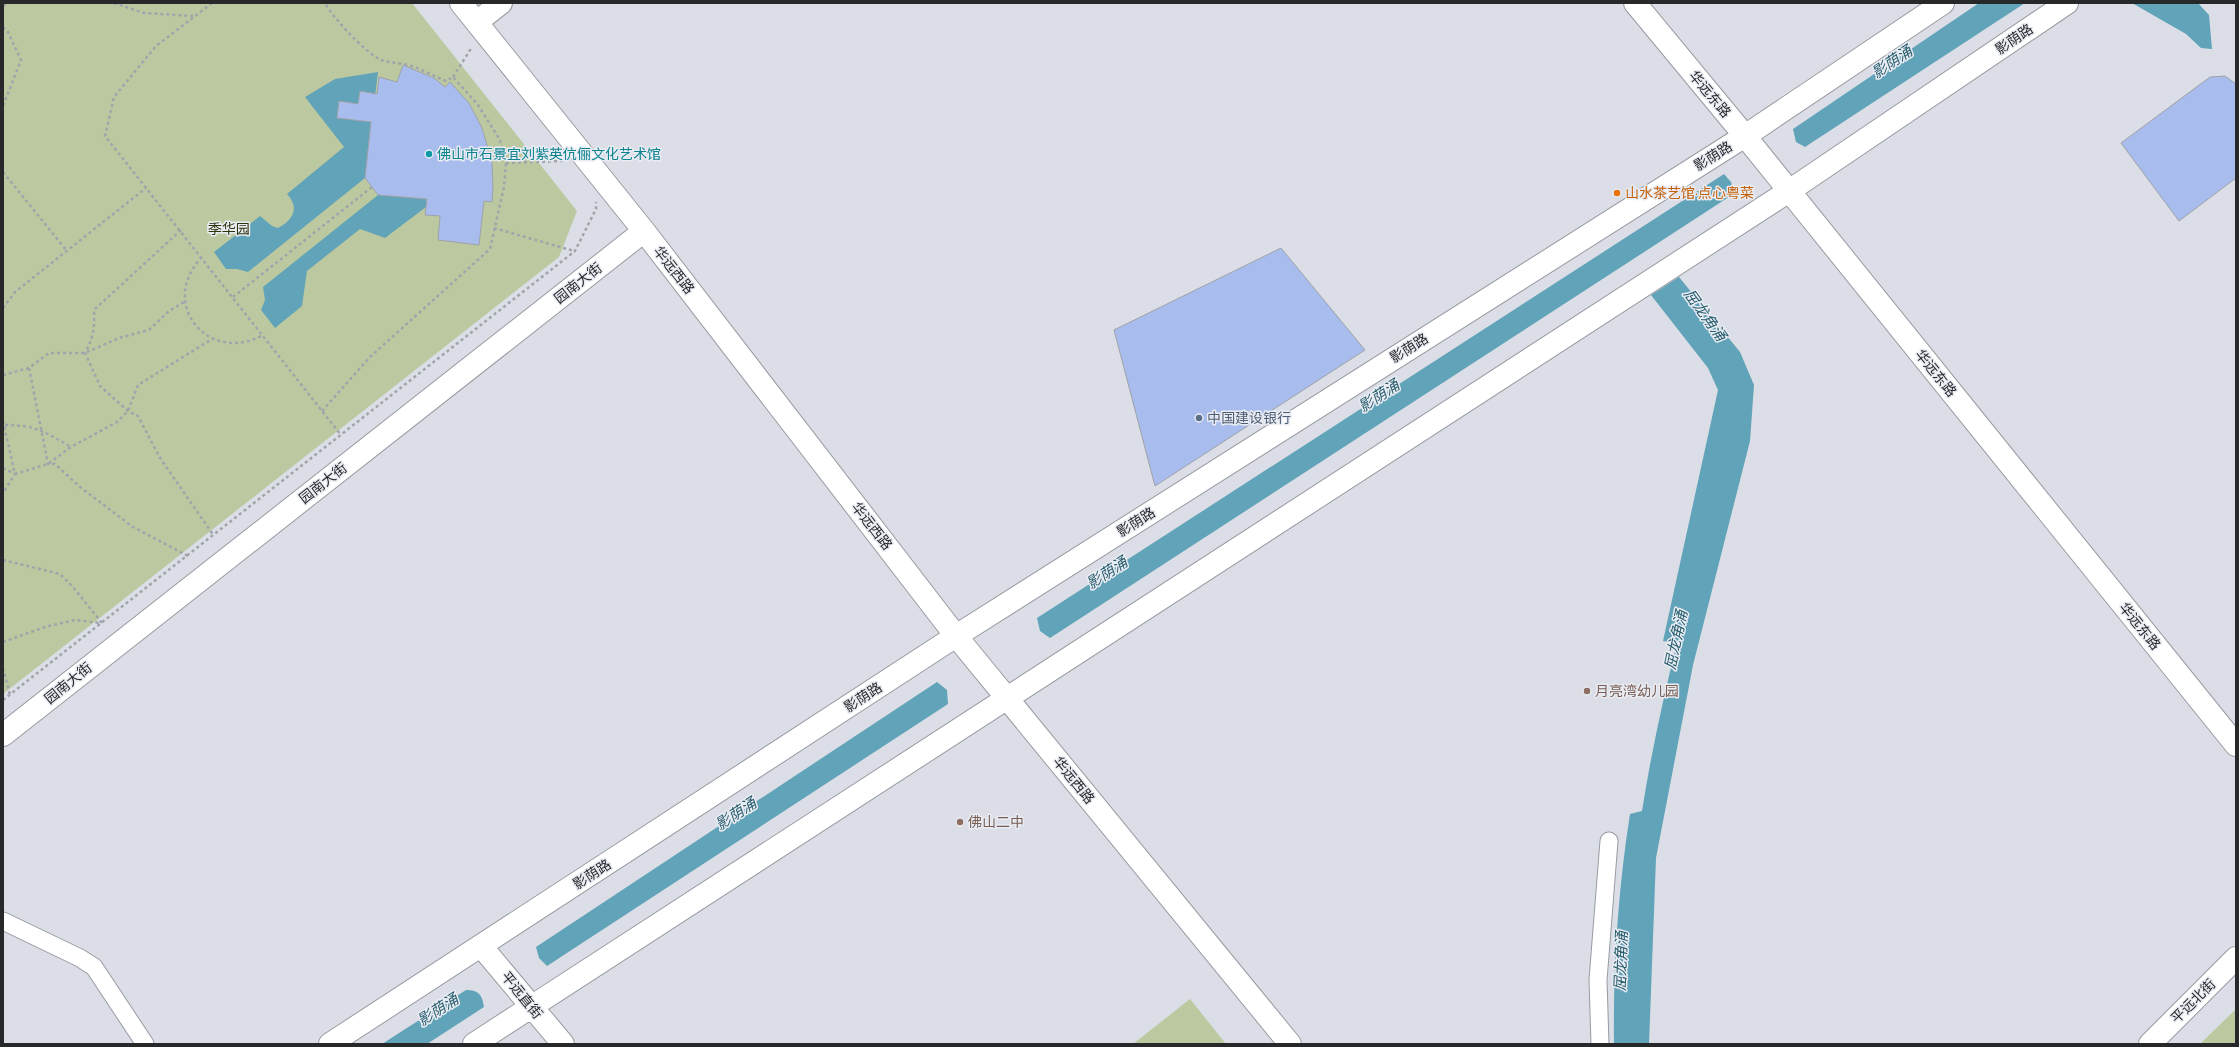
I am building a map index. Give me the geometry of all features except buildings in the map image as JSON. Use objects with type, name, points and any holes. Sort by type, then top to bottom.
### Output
[{"type":"street","name":"华远西路","points":[[461,3],[644,231],[956,636],[1290,1044]]},
{"type":"street","points":[[477,22],[501,3]]},
{"type":"street","name":"华远东路","points":[[1635,3],[1745,136],[2236,745]]},
{"type":"street","name":"影荫路","points":[[330,1044],[486,951],[956,636],[1745,136],[1943,3]]},
{"type":"street","name":"影荫路","points":[[474,1044],[527,999],[1007,698],[1789,191],[2067,3]]},
{"type":"street","name":"园南大街","points":[[3,735],[644,231]]},
{"type":"street","points":[[1600,1044],[1598,980],[1609,841]]},
{"type":"street","points":[[3,921],[80,958],[94,967],[144,1044]]},
{"type":"street","name":"平远直街","points":[[486,951],[527,999],[562,1044]]},
{"type":"street","name":"平远北街","points":[[2150,1044],[2236,958]]},
{"type":"path","points":[[3,6],[9,3]]},
{"type":"path","points":[[114,3],[144,13],[195,16]]},
{"type":"path","points":[[212,3],[156,46],[114,98],[105,136],[234,297],[341,435]]},
{"type":"path","points":[[325,3],[330,11],[359,41],[380,59],[392,64],[403,64],[446,81],[453,77],[473,46]]},
{"type":"path","points":[[3,27],[8,32],[21,60],[3,106]]},
{"type":"path","points":[[322,411],[370,357],[490,249],[504,187],[506,164],[500,140],[478,106],[453,77]]},
{"type":"path","points":[[506,164],[566,161]]},
{"type":"path","points":[[3,172],[67,252]]},
{"type":"path","points":[[234,297],[372,187]]},
{"type":"path","points":[[3,308],[16,292],[146,188]]},
{"type":"path","points":[[3,700],[214,536],[574,251],[596,209]]},
{"type":"path","points":[[494,228],[574,251]]},
{"type":"path","points":[[85,353],[92,340],[95,322],[94,310],[181,230]]},
{"type":"path","points":[[202,257],[188,276],[184,302],[189,317],[198,329],[212,339],[243,342],[263,335]]},
{"type":"path","points":[[3,375],[29,368],[49,353],[85,353],[119,338],[149,330],[170,311],[184,302]]},
{"type":"path","points":[[48,464],[71,447],[104,430],[128,411],[138,386],[212,339]]},
{"type":"path","points":[[85,353],[100,386],[128,411],[138,416],[160,458],[214,536]]},
{"type":"path","points":[[29,368],[48,464]]},
{"type":"path","points":[[3,421],[6,425],[15,474]]},
{"type":"path","points":[[6,425],[22,425],[40,429],[71,447]]},
{"type":"path","points":[[3,493],[15,474],[48,464],[55,464],[80,487],[133,527],[188,556]]},
{"type":"path","points":[[3,468],[15,474]]},
{"type":"path","points":[[3,560],[60,574],[73,586],[102,623]]},
{"type":"path","points":[[3,642],[45,626],[75,620],[102,623]]},
{"type":"path","points":[[3,668],[10,695]]},
{"type":"green space","name":"季华园","points":[[3,3],[412,3],[577,211],[559,257],[3,694]]},
{"type":"green space","points":[[1190,999],[1226,1044],[1133,1044]]},
{"type":"green space","points":[[2236,1009],[2236,1044],[2200,1044]]},
{"type":"water","name":"影荫涌","points":[[1979,3],[2025,3],[1805,147],[1796,142],[1793,129]]},
{"type":"water","points":[[2132,3],[2198,3],[2209,15],[2212,49],[2201,48],[2186,34]]},
{"type":"water","points":[[378,72],[365,178],[248,272],[237,269],[226,269],[214,252],[260,216],[272,226],[278,228],[288,221],[294,209],[291,199],[287,194],[344,147],[305,97],[335,79]]},
{"type":"water","name":"影荫涌","points":[[1724,174],[1731,182],[1735,193],[1050,638],[1040,631],[1037,618]]},
{"type":"water","points":[[378,195],[426,199],[426,207],[385,238],[360,229],[307,271],[302,306],[275,328],[261,310],[265,300],[263,287]]},
{"type":"water","name":"屈龙角涌","points":[[1679,277],[1740,352],[1754,385],[1750,441],[1693,665],[1656,858],[1649,1044],[1614,1044],[1614,986],[1619,900],[1630,814],[1642,811],[1649,769],[1677,643],[1663,641],[1718,390],[1708,368],[1651,295]]},
{"type":"water","points":[[937,682],[947,690],[948,704],[547,966],[539,958],[536,947]]},
{"type":"water","name":"影荫涌","points":[[466,990],[477,992],[481,996],[484,1007],[427,1044],[382,1044]]},
{"type":"place","name":"佛山市石景宜刘紫英伉俪文化艺术馆","points":[[429,154]]},
{"type":"place","name":"山水茶艺馆·点心粤菜","points":[[1617,193]]},
{"type":"place","name":"中国建设银行","points":[[1199,418]]},
{"type":"place","name":"月亮湾幼儿园","points":[[1587,691]]},
{"type":"place","name":"佛山二中","points":[[960,822]]}]
